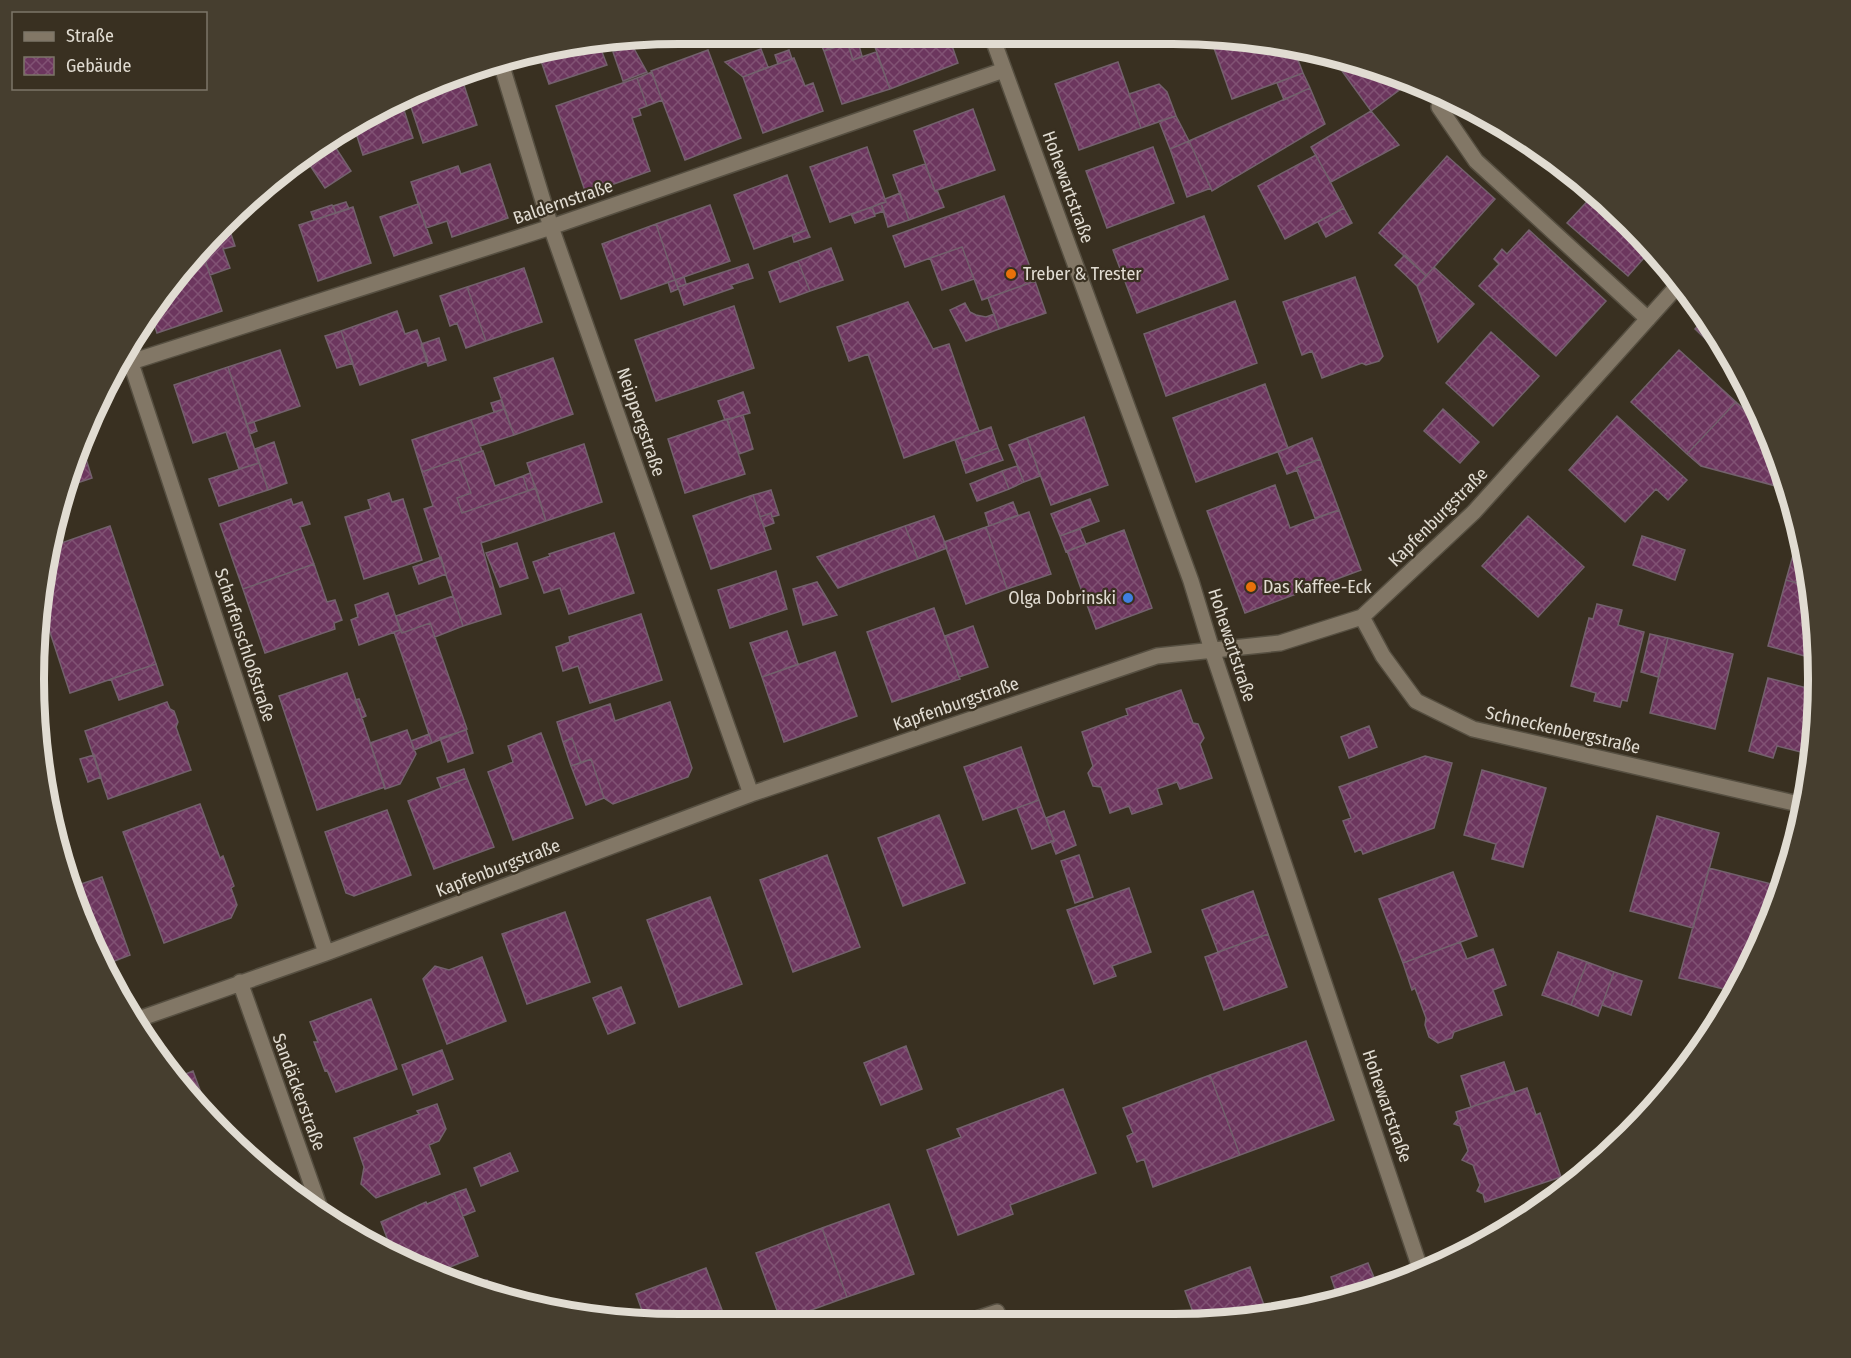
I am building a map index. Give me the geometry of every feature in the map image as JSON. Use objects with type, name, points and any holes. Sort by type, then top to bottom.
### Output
[{"type":"street","name":"Hohewartstraße","points":[[995,44],[1191,581],[1212,650],[1419,1264]]},
{"type":"street","name":"Neippergstraße","points":[[503,69],[551,227],[751,794]]},
{"type":"street","name":"Baldernstraße","points":[[134,353],[551,227],[1004,70]]},
{"type":"street","points":[[1439,106],[1476,160],[1648,319]]},
{"type":"street","name":"Kapfenburgstraße","points":[[142,1018],[326,953],[751,794],[1157,656],[1281,643],[1362,617],[1474,512],[1674,290]]},
{"type":"street","name":"Scharfenschloßstraße","points":[[130,360],[326,953]]},
{"type":"street","name":"Schneckenbergstraße","points":[[1362,617],[1383,656],[1416,701],[1473,729],[1795,803]]},
{"type":"street","name":"Sandäckerstraße","points":[[240,982],[317,1201]]},
{"type":"street","points":[[991,1314],[997,1312]]},
{"type":"building","points":[[821,44],[845,44],[824,51]]},
{"type":"building","points":[[848,44],[853,60],[876,52],[890,89],[842,104],[824,51]]},
{"type":"building","points":[[859,44],[862,56],[853,60],[848,45]]},
{"type":"building","points":[[874,44],[951,44],[958,63],[890,89]]},
{"type":"building","points":[[632,45],[647,72],[623,81],[613,52]]},
{"type":"building","points":[[1213,45],[1297,56],[1303,73],[1232,99]]},
{"type":"building","points":[[601,49],[607,65],[549,84],[540,59]]},
{"type":"building","points":[[761,49],[768,67],[743,77],[725,62]]},
{"type":"building","points":[[708,50],[741,138],[685,160],[651,71]]},
{"type":"building","points":[[789,50],[792,59],[778,64],[775,55]]},
{"type":"building","points":[[794,58],[805,86],[813,83],[823,111],[763,133],[743,77]]},
{"type":"building","points":[[1118,62],[1141,128],[1079,150],[1055,84]]},
{"type":"building","points":[[1338,66],[1403,87],[1371,111]]},
{"type":"building","points":[[652,72],[662,100],[647,106],[637,78]]},
{"type":"building","points":[[1303,73],[1310,88],[1284,100],[1277,83]]},
{"type":"building","points":[[637,78],[647,106],[639,109],[641,115],[632,118],[650,171],[586,194],[556,106]]},
{"type":"building","points":[[463,82],[477,125],[423,143],[410,104]]},
{"type":"building","points":[[1159,84],[1167,92],[1176,116],[1141,128],[1129,94]]},
{"type":"building","points":[[1310,88],[1325,124],[1212,191],[1189,141]]},
{"type":"building","points":[[411,103],[403,107],[413,138],[363,155],[356,133],[354,133],[398,109]]},
{"type":"building","points":[[973,109],[995,170],[935,191],[914,131]]},
{"type":"building","points":[[1371,111],[1399,145],[1331,182],[1311,147]]},
{"type":"building","points":[[1176,116],[1189,141],[1170,149],[1159,121]]},
{"type":"building","points":[[1189,141],[1211,188],[1187,197],[1170,149]]},
{"type":"building","points":[[334,146],[351,171],[325,188],[309,163]]},
{"type":"building","points":[[867,147],[886,202],[830,222],[810,167]]},
{"type":"building","points":[[1153,147],[1174,203],[1107,228],[1086,171]]},
{"type":"building","points":[[1316,155],[1344,208],[1285,239],[1258,186]]},
{"type":"building","points":[[1447,156],[1495,199],[1426,276],[1379,233]]},
{"type":"building","points":[[490,164],[508,218],[452,237],[447,221],[426,228],[411,182],[458,166],[461,174]]},
{"type":"building","points":[[925,164],[944,207],[909,220],[893,175]]},
{"type":"building","points":[[787,175],[807,230],[754,249],[734,195]]},
{"type":"building","points":[[900,193],[909,220],[888,227],[881,203]]},
{"type":"building","points":[[1004,196],[1035,281],[982,300],[962,247],[905,267],[893,236]]},
{"type":"building","points":[[1589,199],[1646,256],[1628,276],[1567,223]]},
{"type":"building","points":[[346,202],[349,209],[336,213],[333,206]]},
{"type":"building","points":[[881,203],[884,211],[875,214],[872,207]]},
{"type":"building","points":[[418,204],[432,243],[394,256],[380,217]]},
{"type":"building","points":[[332,205],[336,213],[314,220],[311,212]]},
{"type":"building","points":[[710,205],[730,261],[675,280],[656,224]]},
{"type":"building","points":[[353,207],[371,263],[318,281],[299,225]]},
{"type":"building","points":[[872,207],[875,216],[855,223],[851,214]]},
{"type":"building","points":[[1344,208],[1352,223],[1326,237],[1318,222]]},
{"type":"building","points":[[1204,216],[1228,279],[1137,313],[1113,250]]},
{"type":"building","points":[[656,224],[675,280],[621,299],[602,244]]},
{"type":"building","points":[[230,230],[235,246],[223,249],[230,268],[210,275],[204,257]]},
{"type":"building","points":[[807,230],[810,237],[794,242],[792,235]]},
{"type":"building","points":[[1529,230],[1606,301],[1556,356],[1479,286],[1499,264],[1494,259],[1502,249],[1507,254]]},
{"type":"building","points":[[962,247],[974,279],[942,290],[930,258]]},
{"type":"building","points":[[831,248],[843,280],[810,291],[798,261]]},
{"type":"building","points":[[1405,255],[1426,276],[1417,286],[1395,265]]},
{"type":"building","points":[[204,257],[222,311],[157,333],[154,322]]},
{"type":"building","points":[[798,261],[810,291],[780,302],[769,272]]},
{"type":"building","points":[[748,264],[753,278],[731,285],[733,288],[684,305],[678,287]]},
{"type":"building","points":[[1434,267],[1474,304],[1438,342],[1417,286]]},
{"type":"building","points":[[524,268],[542,322],[486,341],[467,287]]},
{"type":"building","points":[[684,277],[686,284],[678,287],[675,280]]},
{"type":"building","points":[[1355,277],[1383,356],[1379,361],[1366,365],[1362,363],[1322,378],[1312,351],[1302,355],[1283,302]]},
{"type":"building","points":[[675,280],[678,289],[671,292],[668,282]]},
{"type":"building","points":[[1035,281],[1046,313],[999,329],[988,298]]},
{"type":"building","points":[[467,287],[486,341],[466,348],[457,323],[450,326],[440,296]]},
{"type":"building","points":[[1235,301],[1257,363],[1166,396],[1144,334]]},
{"type":"building","points":[[908,302],[933,349],[949,344],[979,431],[904,458],[868,354],[849,361],[837,327]]},
{"type":"building","points":[[965,303],[970,312],[976,315],[986,317],[994,314],[999,329],[966,341],[950,310]]},
{"type":"building","points":[[734,306],[754,368],[656,401],[635,340]]},
{"type":"building","points":[[397,311],[405,334],[417,330],[428,361],[360,385],[341,331]]},
{"type":"building","points":[[1699,325],[1712,345],[1695,329]]},
{"type":"building","points":[[341,331],[353,363],[337,368],[325,336]]},
{"type":"building","points":[[1491,332],[1539,376],[1493,426],[1446,383]]},
{"type":"building","points":[[439,338],[446,360],[428,366],[421,344]]},
{"type":"building","points":[[280,350],[300,406],[247,424],[228,367]]},
{"type":"building","points":[[1679,350],[1736,402],[1687,454],[1631,402]]},
{"type":"building","points":[[553,358],[573,414],[514,435],[494,378]]},
{"type":"building","points":[[228,367],[259,463],[239,469],[226,432],[193,443],[174,385]]},
{"type":"building","points":[[1265,384],[1288,448],[1196,482],[1173,418]]},
{"type":"building","points":[[743,392],[750,413],[725,420],[718,401]]},
{"type":"building","points":[[501,400],[504,409],[494,412],[491,403]]},
{"type":"building","points":[[1736,402],[1748,412],[1777,486],[1701,466],[1687,454]]},
{"type":"building","points":[[504,409],[514,435],[480,446],[471,420]]},
{"type":"building","points":[[1443,409],[1479,442],[1460,463],[1424,431]]},
{"type":"building","points":[[743,415],[753,449],[739,454],[727,420]]},
{"type":"building","points":[[1617,416],[1687,480],[1668,500],[1656,489],[1625,522],[1569,470]]},
{"type":"building","points":[[1084,417],[1108,485],[1051,505],[1027,438]]},
{"type":"building","points":[[727,419],[745,474],[685,493],[668,439]]},
{"type":"building","points":[[471,420],[482,451],[422,472],[412,440]]},
{"type":"building","points":[[254,422],[257,431],[250,434],[247,424]]},
{"type":"building","points":[[991,427],[998,448],[962,461],[955,440]]},
{"type":"building","points":[[1027,438],[1040,476],[1024,482],[1009,445]]},
{"type":"building","points":[[1312,438],[1320,459],[1287,474],[1278,452]]},
{"type":"building","points":[[274,442],[287,483],[268,490],[255,449]]},
{"type":"building","points":[[584,444],[602,502],[546,521],[527,463]]},
{"type":"building","points":[[998,448],[1003,460],[966,473],[962,461]]},
{"type":"building","points":[[483,451],[495,486],[523,476],[528,491],[462,513],[457,498],[471,493],[459,459]]},
{"type":"building","points":[[85,455],[92,478],[74,484]]},
{"type":"building","points":[[459,459],[471,493],[457,498],[462,513],[536,488],[546,521],[481,543],[501,614],[463,626],[424,509],[433,506],[422,472]]},
{"type":"building","points":[[1320,459],[1339,510],[1315,518],[1296,468]]},
{"type":"building","points":[[259,463],[268,490],[219,506],[209,479]]},
{"type":"building","points":[[1017,466],[1024,482],[1009,489],[1002,471]]},
{"type":"building","points":[[1002,471],[1009,489],[977,501],[970,484]]},
{"type":"building","points":[[530,473],[536,488],[528,491],[523,476]]},
{"type":"building","points":[[1275,485],[1290,528],[1339,510],[1361,570],[1245,613],[1207,511]]},
{"type":"building","points":[[771,490],[779,515],[772,517],[771,513],[760,517],[753,495]]},
{"type":"building","points":[[389,493],[392,502],[403,499],[422,560],[364,579],[345,517],[371,509],[368,500]]},
{"type":"building","points":[[753,495],[771,549],[711,569],[693,516]]},
{"type":"building","points":[[291,499],[293,505],[302,502],[310,524],[300,527],[314,564],[243,589],[220,524]]},
{"type":"building","points":[[1090,499],[1099,521],[1060,536],[1051,514]]},
{"type":"building","points":[[1013,502],[1018,515],[989,526],[985,513]]},
{"type":"building","points":[[1029,512],[1051,574],[1007,589],[986,527]]},
{"type":"building","points":[[771,513],[774,523],[764,527],[760,517]]},
{"type":"building","points":[[934,516],[947,548],[918,559],[905,526]]},
{"type":"building","points":[[1528,516],[1584,567],[1538,617],[1482,566]]},
{"type":"building","points":[[110,526],[156,664],[70,693],[46,622],[58,544]]},
{"type":"building","points":[[905,526],[918,559],[838,588],[817,557]]},
{"type":"building","points":[[986,527],[1007,589],[966,604],[944,542]]},
{"type":"building","points":[[1080,529],[1086,544],[1066,552],[1060,536]]},
{"type":"building","points":[[1124,530],[1152,608],[1096,629],[1067,551]]},
{"type":"building","points":[[614,533],[634,593],[569,614],[560,588],[544,593],[533,562],[550,556],[549,554]]},
{"type":"building","points":[[1642,536],[1685,550],[1675,580],[1633,565]]},
{"type":"building","points":[[517,543],[528,578],[500,587],[486,553]]},
{"type":"building","points":[[1794,551],[1800,584],[1786,580]]},
{"type":"building","points":[[441,557],[446,574],[419,584],[413,567]]},
{"type":"building","points":[[314,564],[327,602],[335,600],[342,620],[334,623],[335,629],[265,653],[243,589]]},
{"type":"building","points":[[776,571],[787,609],[730,628],[718,590]]},
{"type":"building","points":[[1786,580],[1800,584],[1807,657],[1768,646]]},
{"type":"building","points":[[817,582],[837,615],[803,625],[793,589]]},
{"type":"building","points":[[388,593],[400,630],[359,645],[351,620],[358,617],[355,605]]},
{"type":"building","points":[[453,596],[463,626],[435,637],[430,623],[402,633],[396,616]]},
{"type":"building","points":[[1597,604],[1622,610],[1618,625],[1644,632],[1627,701],[1622,700],[1620,707],[1594,701],[1596,693],[1571,686],[1589,618],[1593,619]]},
{"type":"building","points":[[934,608],[960,679],[892,702],[867,632]]},
{"type":"building","points":[[641,614],[662,680],[590,703],[578,666],[563,671],[556,647],[570,642],[569,637]]},
{"type":"building","points":[[430,623],[467,729],[432,743],[394,632],[400,630],[402,633]]},
{"type":"building","points":[[973,626],[988,667],[959,677],[945,636]]},
{"type":"building","points":[[787,631],[798,664],[762,677],[750,643]]},
{"type":"building","points":[[1650,634],[1668,638],[1658,677],[1641,672]]},
{"type":"building","points":[[1668,638],[1733,654],[1715,729],[1650,713]]},
{"type":"building","points":[[835,652],[857,716],[784,742],[762,677]]},
{"type":"building","points":[[156,664],[163,685],[119,700],[111,679]]},
{"type":"building","points":[[347,673],[385,787],[317,810],[279,696]]},
{"type":"building","points":[[1768,678],[1808,688],[1803,752],[1777,746],[1773,758],[1749,751]]},
{"type":"building","points":[[1181,690],[1193,723],[1198,724],[1204,738],[1200,744],[1212,778],[1180,789],[1177,782],[1157,789],[1162,804],[1132,814],[1129,806],[1110,813],[1101,787],[1093,786],[1088,773],[1093,766],[1082,732],[1128,715],[1126,709]]},
{"type":"building","points":[[359,699],[366,716],[362,718],[355,700]]},
{"type":"building","points":[[167,702],[178,722],[176,727],[191,770],[108,799],[85,731]]},
{"type":"building","points":[[670,702],[692,768],[688,777],[613,804],[604,798],[591,759],[581,763],[572,738],[563,742],[557,722],[610,704],[615,721]]},
{"type":"building","points":[[1369,726],[1377,747],[1349,758],[1341,737]]},
{"type":"building","points":[[407,730],[416,754],[400,784],[385,789],[370,743]]},
{"type":"building","points":[[466,730],[473,753],[448,762],[440,738]]},
{"type":"building","points":[[541,733],[573,818],[513,840],[488,772],[513,762],[508,746]]},
{"type":"building","points":[[429,734],[432,743],[414,750],[411,741]]},
{"type":"building","points":[[572,738],[581,763],[571,766],[563,742]]},
{"type":"building","points":[[1021,747],[1039,800],[983,820],[964,767]]},
{"type":"building","points":[[94,755],[101,777],[88,782],[80,759]]},
{"type":"building","points":[[1425,756],[1452,763],[1434,828],[1363,854],[1361,849],[1355,852],[1343,821],[1351,818],[1339,787]]},
{"type":"building","points":[[591,759],[604,798],[586,805],[571,766]]},
{"type":"building","points":[[464,769],[467,778],[441,788],[437,778]]},
{"type":"building","points":[[1482,770],[1546,788],[1523,867],[1492,859],[1496,844],[1464,835]]},
{"type":"building","points":[[467,778],[494,847],[434,869],[408,801]]},
{"type":"building","points":[[1039,800],[1054,841],[1032,849],[1017,808]]},
{"type":"building","points":[[200,804],[220,858],[223,856],[234,886],[231,888],[237,905],[231,918],[164,943],[123,832]]},
{"type":"building","points":[[387,810],[411,875],[354,896],[346,893],[325,832]]},
{"type":"building","points":[[1064,811],[1076,845],[1056,854],[1046,818]]},
{"type":"building","points":[[939,815],[965,883],[903,906],[878,838]]},
{"type":"building","points":[[1657,816],[1719,833],[1693,928],[1630,911]]},
{"type":"building","points":[[827,855],[860,947],[793,972],[760,880]]},
{"type":"building","points":[[1079,855],[1093,897],[1075,903],[1061,861]]},
{"type":"building","points":[[1709,868],[1773,885],[1742,960],[1726,990],[1679,978]]},
{"type":"building","points":[[1453,872],[1477,936],[1403,963],[1379,899]]},
{"type":"building","points":[[102,877],[130,955],[110,963],[78,885]]},
{"type":"building","points":[[1129,888],[1151,952],[1112,966],[1116,976],[1094,984],[1067,910]]},
{"type":"building","points":[[1253,891],[1268,934],[1218,952],[1202,910]]},
{"type":"building","points":[[710,897],[742,984],[679,1007],[647,920]]},
{"type":"building","points":[[565,912],[590,982],[527,1004],[502,934]]},
{"type":"building","points":[[1268,934],[1287,987],[1224,1010],[1205,957]]},
{"type":"building","points":[[1460,942],[1467,959],[1493,949],[1506,985],[1493,990],[1502,1015],[1454,1032],[1452,1038],[1438,1043],[1429,1037],[1425,1025],[1426,1018],[1415,988],[1412,990],[1403,963]]},
{"type":"building","points":[[1558,952],[1587,962],[1571,1005],[1542,995]]},
{"type":"building","points":[[482,957],[506,1021],[447,1044],[423,979],[435,966],[449,970]]},
{"type":"building","points":[[1587,962],[1614,972],[1598,1016],[1571,1005]]},
{"type":"building","points":[[1614,972],[1642,981],[1631,1015],[1602,1005]]},
{"type":"building","points":[[621,987],[635,1023],[608,1034],[593,998]]},
{"type":"building","points":[[371,999],[397,1069],[336,1092],[314,1042],[318,1042],[310,1022]]},
{"type":"building","points":[[1306,1041],[1334,1120],[1240,1155],[1210,1075]]},
{"type":"building","points":[[906,1046],[922,1089],[881,1105],[864,1063]]},
{"type":"building","points":[[442,1050],[453,1079],[413,1095],[402,1065]]},
{"type":"building","points":[[1504,1062],[1515,1093],[1471,1107],[1461,1076]]},
{"type":"building","points":[[193,1071],[204,1101],[201,1098],[182,1075]]},
{"type":"building","points":[[1210,1075],[1240,1155],[1153,1187],[1144,1159],[1137,1162],[1127,1136],[1133,1133],[1123,1108]]},
{"type":"building","points":[[1527,1088],[1536,1115],[1540,1113],[1561,1177],[1485,1202],[1483,1194],[1477,1191],[1480,1185],[1473,1165],[1462,1160],[1468,1151],[1460,1126],[1454,1124],[1458,1119],[1456,1112]]},
{"type":"building","points":[[1063,1089],[1096,1173],[1010,1205],[1013,1214],[958,1235],[927,1150],[961,1137],[957,1129]]},
{"type":"building","points":[[437,1104],[446,1129],[439,1141],[429,1145],[440,1174],[376,1198],[361,1184],[364,1167],[354,1138],[419,1114],[417,1111]]},
{"type":"building","points":[[510,1153],[518,1171],[481,1186],[474,1168]]},
{"type":"building","points":[[466,1189],[475,1211],[463,1216],[454,1193]]},
{"type":"building","points":[[454,1193],[478,1256],[444,1269],[389,1244],[381,1222],[426,1202],[427,1204]]},
{"type":"building","points":[[889,1204],[914,1274],[847,1297],[822,1228]]},
{"type":"building","points":[[822,1228],[847,1297],[800,1314],[778,1314],[756,1253]]},
{"type":"building","points":[[1368,1263],[1376,1281],[1336,1293],[1331,1277]]},
{"type":"building","points":[[1250,1267],[1265,1307],[1194,1313],[1185,1291]]},
{"type":"building","points":[[706,1268],[724,1314],[643,1313],[636,1294]]},
{"type":"place","name":"Treber & Trester","points":[[1011,274]]},
{"type":"place","name":"Das Kaffee-Eck","points":[[1251,587]]},
{"type":"place","name":"Olga Dobrinski","points":[[1128,598]]}]
